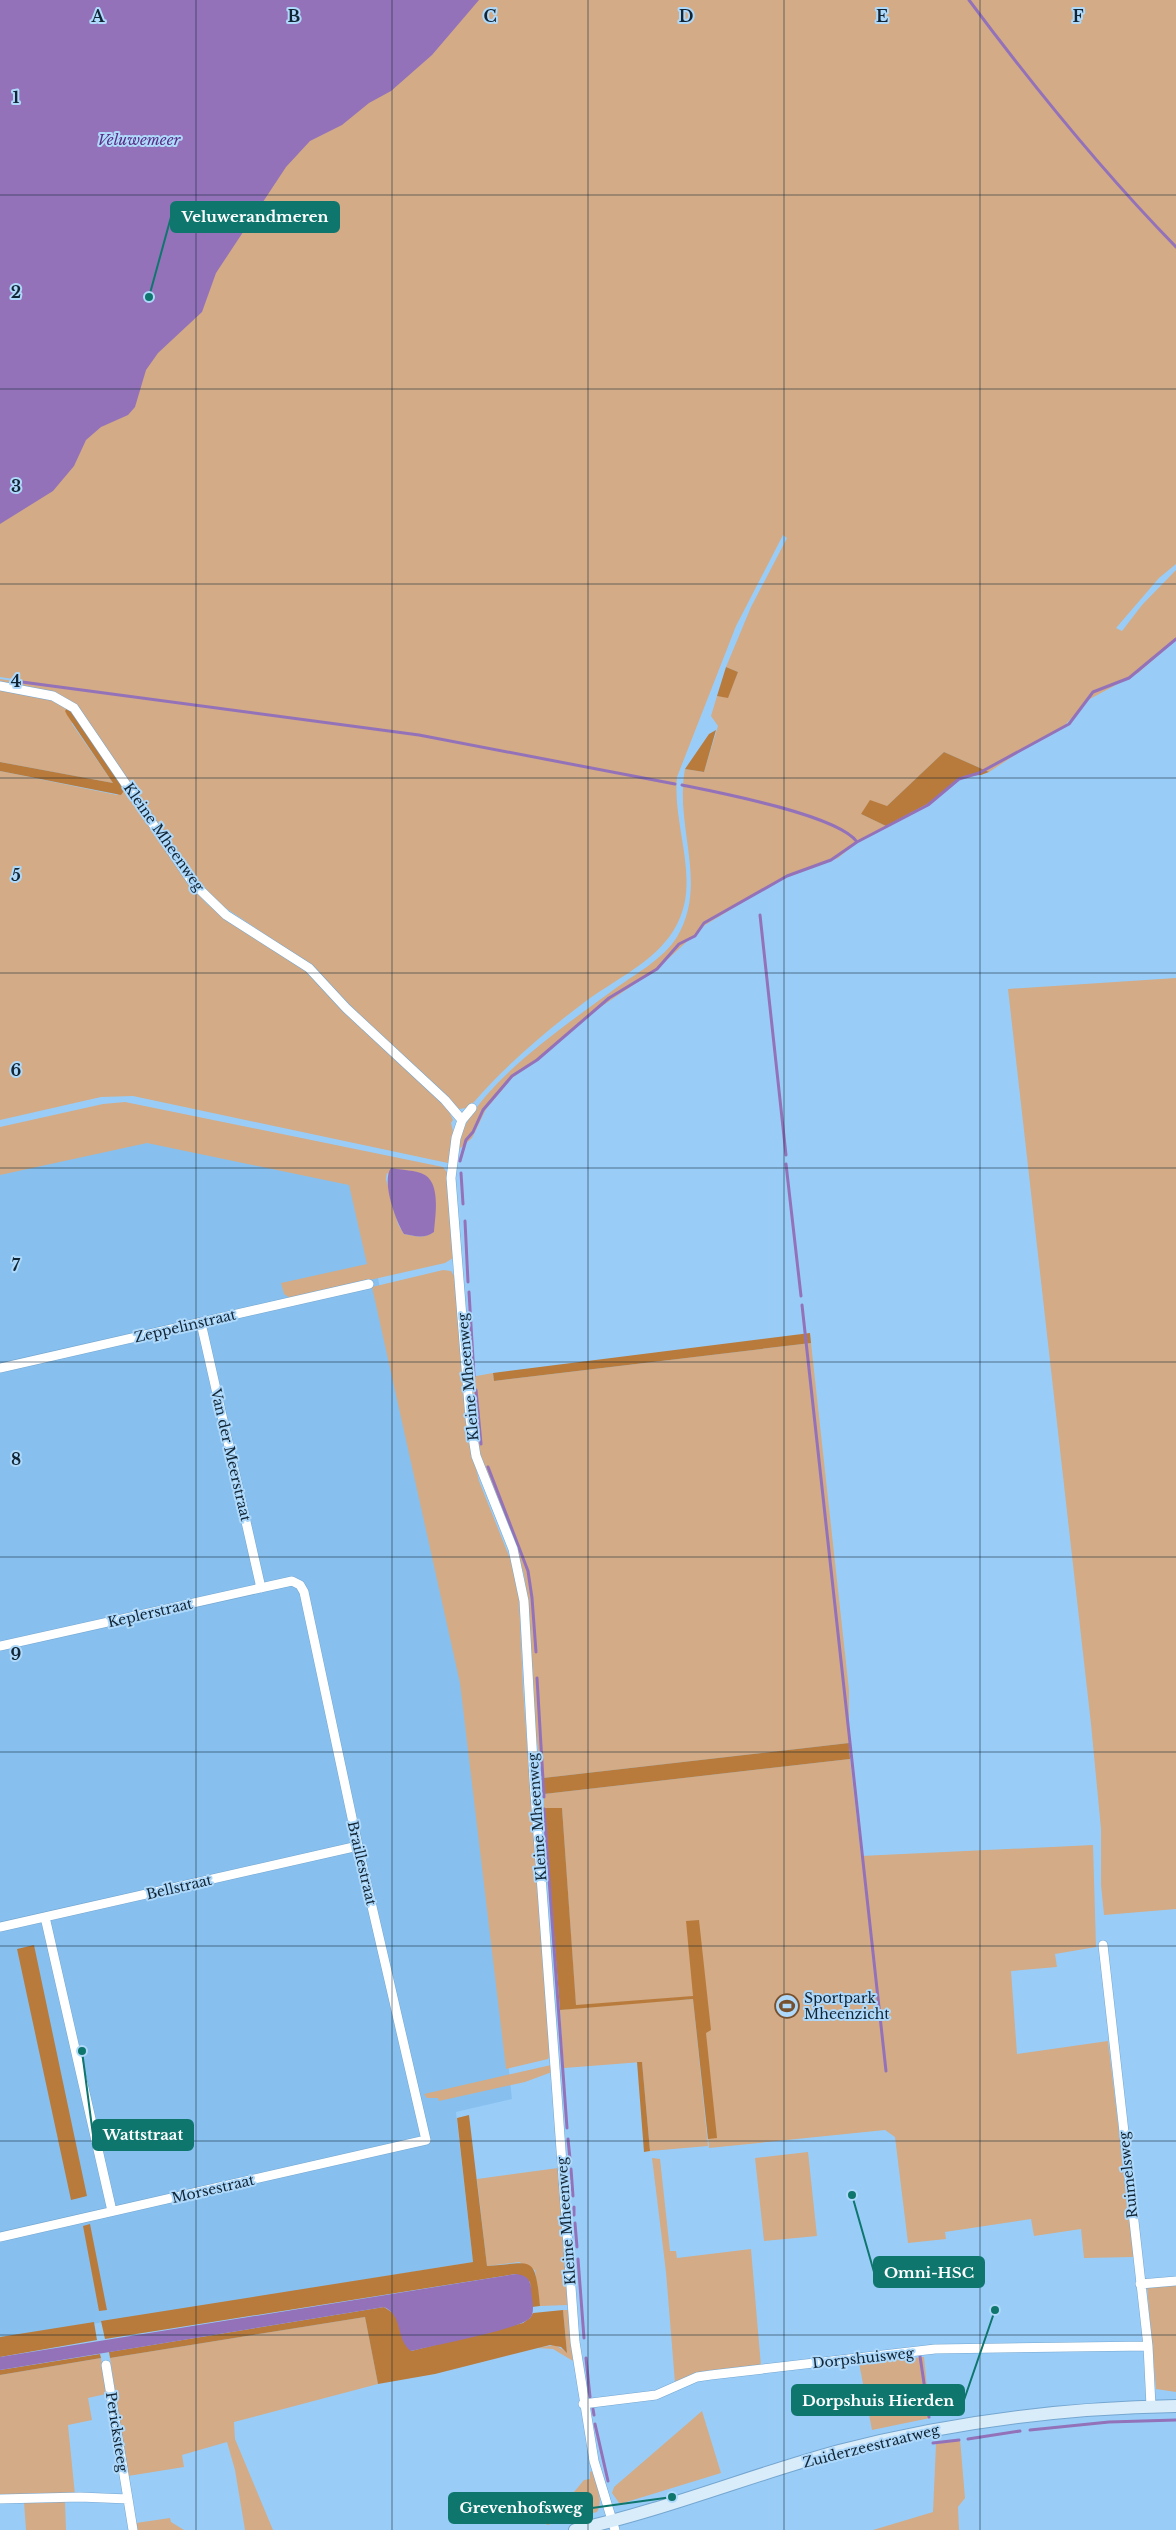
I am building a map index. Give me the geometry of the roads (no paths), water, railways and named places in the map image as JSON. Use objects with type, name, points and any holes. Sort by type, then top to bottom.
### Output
[{"type":"main road","name":"Zuiderzeestraatweg","points":[[575,2530],[613,2525],[837,2452],[890,2438],[1016,2416],[1084,2408],[1176,2406]]},
{"type":"street","name":"Kleine Mheenweg","points":[[0,686],[54,696],[74,708],[193,883],[206,897],[226,915],[308,968],[346,1008],[445,1100],[462,1120]]},
{"type":"street","name":"Kleine Mheenweg","points":[[472,1108],[462,1120],[456,1138],[451,1178],[470,1419],[476,1456],[513,1549],[524,1601],[534,1780],[575,2342],[583,2404],[594,2461],[613,2525]]},
{"type":"street","name":"Zeppelinstraat","points":[[0,1368],[369,1284]]},
{"type":"street","name":"Van der Meerstraat","points":[[201,1323],[261,1588]]},
{"type":"street","name":"Keplerstraat","points":[[0,1646],[292,1581],[300,1585]]},
{"type":"street","name":"Braillestraat","points":[[300,1585],[304,1592],[358,1846],[426,2140]]},
{"type":"street","name":"Bellstraat","points":[[0,1927],[358,1846]]},
{"type":"street","points":[[44,1917],[112,2212]]},
{"type":"street","name":"Ruimelsweg","points":[[1103,1945],[1148,2346],[1151,2406]]},
{"type":"street","name":"Morsestraat","points":[[0,2237],[426,2140]]},
{"type":"street","points":[[1140,2284],[1176,2281]]},
{"type":"street","name":"Dorpshuisweg","points":[[583,2404],[656,2395],[697,2377],[711,2374],[935,2349],[1148,2346]]},
{"type":"street","name":"Pericksteeg","points":[[106,2365],[128,2500]]},
{"type":"street","points":[[0,2499],[80,2497],[128,2500],[133,2530]]},
{"type":"water","name":"Veluwemeer","points":[[0,0],[479,0],[432,55],[391,91],[369,103],[342,125],[310,141],[286,167],[216,273],[202,312],[158,353],[146,370],[135,407],[128,415],[101,427],[86,440],[74,466],[53,491],[0,524]]},
{"type":"water","points":[[391,1168],[417,1172],[425,1175],[430,1180],[436,1202],[434,1232],[431,1234],[416,1236],[404,1234],[397,1220],[389,1191],[388,1174]]},
{"type":"water","points":[[516,2274],[522,2275],[530,2282],[533,2308],[530,2318],[493,2332],[411,2351],[403,2340],[394,2316],[384,2307],[0,2370],[0,2357]]},
{"type":"waterway","points":[[969,0],[1068,127],[1176,247]]},
{"type":"waterway","points":[[460,1161],[466,1140],[473,1132],[483,1110],[512,1076],[537,1060],[609,998],[657,969],[679,944],[695,936],[704,923],[787,876],[831,860],[857,842],[928,805],[959,779],[979,773],[1069,724],[1093,692],[1129,678],[1176,639]]},
{"type":"waterway","points":[[22,682],[419,735],[675,784]]},
{"type":"waterway","points":[[682,785],[748,799],[803,814],[845,832],[857,842]]},
{"type":"waterway","points":[[760,915],[786,1155]]},
{"type":"waterway","points":[[786,1164],[801,1296]]},
{"type":"waterway","points":[[461,1173],[463,1204]]},
{"type":"waterway","points":[[465,1221],[468,1282]]},
{"type":"waterway","points":[[469,1292],[474,1376]]},
{"type":"waterway","points":[[802,1305],[886,2071]]},
{"type":"waterway","points":[[476,1390],[481,1444]]},
{"type":"waterway","points":[[488,1467],[528,1571],[536,1652]]},
{"type":"waterway","points":[[537,1678],[544,1797]]},
{"type":"waterway","points":[[544,1809],[567,2128]]},
{"type":"waterway","points":[[568,2139],[570,2159]]},
{"type":"waterway","points":[[571,2169],[573,2196]]},
{"type":"waterway","points":[[574,2207],[574,2215]]},
{"type":"waterway","points":[[575,2223],[577,2247]]},
{"type":"waterway","points":[[578,2259],[584,2338]]},
{"type":"waterway","points":[[920,2356],[929,2417]]},
{"type":"waterway","points":[[586,2358],[590,2397]]},
{"type":"waterway","points":[[593,2409],[594,2415]]},
{"type":"waterway","points":[[1030,2430],[1109,2422],[1176,2420]]},
{"type":"waterway","points":[[595,2424],[608,2481]]},
{"type":"waterway","points":[[968,2439],[1020,2431]]},
{"type":"waterway","points":[[933,2443],[959,2440]]},
{"type":"place","name":"Veluwerandmeren","points":[[149,297]]},
{"type":"place","name":"Sportpark Mheenzicht","points":[[787,2006]]},
{"type":"place","name":"Wattstraat","points":[[82,2051]]},
{"type":"place","name":"Omni-HSC","points":[[852,2195]]},
{"type":"place","name":"Dorpshuis Hierden","points":[[995,2310]]},
{"type":"place","name":"Grevenhofsweg","points":[[672,2497]]}]
